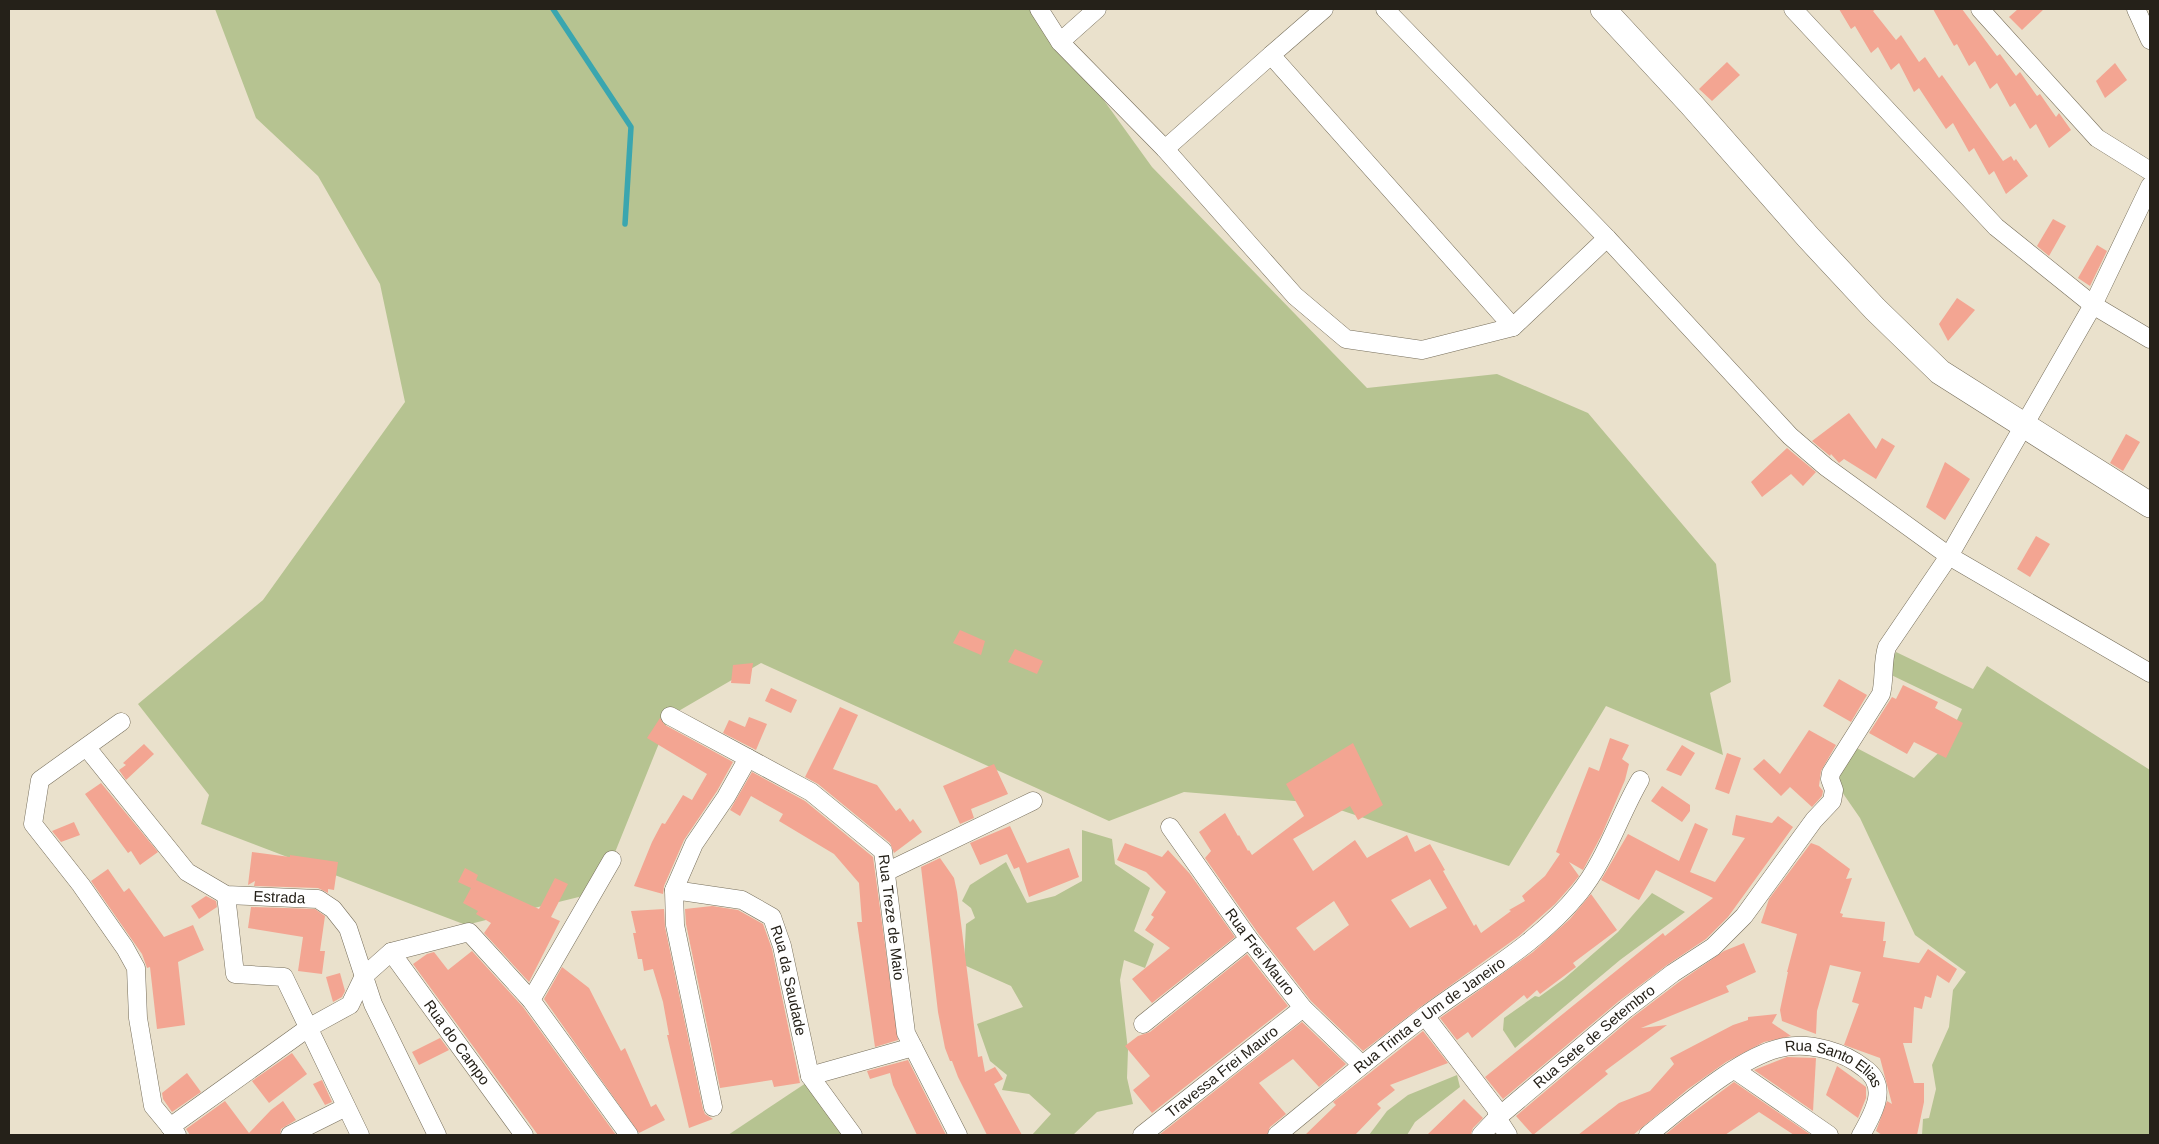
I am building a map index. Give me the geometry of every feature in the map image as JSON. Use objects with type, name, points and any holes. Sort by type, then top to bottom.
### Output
[{"type":"street","points":[[1039,9],[1060,42],[1165,148],[1295,296],[1346,339],[1422,350],[1513,326],[1607,238]]},
{"type":"street","points":[[1060,42],[1096,9]]},
{"type":"street","points":[[1165,148],[1324,9]]},
{"type":"street","points":[[1385,9],[1607,238],[1790,436],[1826,467],[1949,556],[2150,673]]},
{"type":"street","points":[[1603,9],[1691,104],[1808,237],[1875,309],[1940,372],[2022,426],[2150,505]]},
{"type":"street","points":[[1793,9],[1996,227],[2094,305],[2150,339]]},
{"type":"street","points":[[1980,9],[2097,138],[2150,171]]},
{"type":"street","points":[[2136,9],[2150,40]]},
{"type":"street","points":[[1271,55],[1513,326]]},
{"type":"street","name":"Rua Sete de Setembro","points":[[1482,1135],[1497,1118],[1626,1010],[1673,974],[1713,947],[1744,916],[1814,820],[1832,801],[1834,790],[1830,779],[1831,773],[1881,694],[1885,681],[1884,657],[1887,647],[1949,556],[2022,426],[2094,305],[2150,186]]},
{"type":"street","name":"Rua Treze de Maio","points":[[670,716],[811,792],[884,851],[906,1033],[958,1135]]},
{"type":"street","points":[[121,722],[40,780],[33,824],[81,885],[125,948],[136,968],[138,1018],[154,1106],[174,1131],[308,1028],[350,1006],[364,976],[391,952],[469,932],[531,1000],[629,1135]]},
{"type":"street","points":[[87,748],[188,872],[226,895],[235,974],[284,978],[360,1135]]},
{"type":"street","points":[[713,1107],[675,926],[674,890],[694,844],[726,796],[748,758]]},
{"type":"street","name":"Rua Trinta e Um de Janeiro","points":[[1278,1135],[1362,1065],[1425,1016],[1524,945],[1554,920],[1580,893],[1595,869],[1625,806],[1640,780]]},
{"type":"street","points":[[886,872],[1033,801]]},
{"type":"street","name":"Rua Frei Mauro","points":[[1170,827],[1249,939],[1304,1008],[1362,1065]]},
{"type":"street","points":[[531,1000],[612,860]]},
{"type":"street","name":"Rua da Saudade","points":[[674,890],[742,900],[772,916],[782,946],[810,1076],[852,1135]]},
{"type":"street","name":"Estrada","points":[[226,895],[318,899],[333,909],[348,928],[364,976]]},
{"type":"street","points":[[1144,1024],[1249,939]]},
{"type":"street","name":"Rua do Campo","points":[[391,952],[524,1135]]},
{"type":"street","points":[[364,976],[373,1004],[438,1135]]},
{"type":"street","name":"Travessa Frei Mauro","points":[[1142,1135],[1304,1008]]},
{"type":"street","points":[[1425,1016],[1497,1110],[1497,1118],[1508,1135]]},
{"type":"street","points":[[810,1076],[913,1046]]},
{"type":"street","name":"Rua Santo Elias","points":[[1648,1135],[1707,1088],[1735,1070],[1762,1055],[1785,1047],[1805,1046],[1826,1050],[1850,1059],[1871,1072],[1879,1088],[1876,1108],[1861,1135]]},
{"type":"street","points":[[1735,1070],[1828,1135]]},
{"type":"street","points":[[290,1135],[346,1107]]},
{"type":"green space","points":[[215,9],[1038,9],[1152,167],[1367,388],[1497,374],[1588,413],[1716,564],[1731,682],[1710,693],[1723,755],[1606,706],[1509,866],[1319,803],[1184,792],[1109,821],[761,663],[670,716],[599,892],[466,925],[201,824],[209,795],[138,704],[263,600],[405,402],[380,284],[318,176],[256,118]]},
{"type":"green space","points":[[1896,652],[1973,689],[1987,666],[2150,770],[2150,1135],[1922,1135],[1923,1119],[1929,1118],[1936,1089],[1932,1065],[1949,1027],[1953,990],[1966,972],[1915,935],[1860,818],[1831,776],[1851,745],[1914,778],[1945,746],[1962,709],[1885,672]]},
{"type":"green space","points":[[1082,830],[1112,839],[1115,864],[1150,888],[1134,931],[1154,944],[1145,968],[1124,960],[1120,980],[1128,1050],[1127,1078],[1133,1104],[1097,1112],[1073,1135],[1032,1135],[1051,1114],[1029,1094],[1002,1090],[1007,1075],[990,1061],[977,1024],[1023,1007],[1011,986],[964,965],[966,924],[975,918],[971,908],[962,901],[970,885],[1006,862],[1027,903],[1055,896],[1082,881]]},
{"type":"green space","points":[[1652,893],[1685,912],[1620,960],[1515,1048],[1503,1030],[1504,1018],[1535,996],[1539,997],[1564,979],[1618,932]]},
{"type":"green space","points":[[1457,1075],[1460,1087],[1415,1122],[1407,1135],[1369,1135],[1387,1111],[1408,1095]]},
{"type":"green space","points":[[806,1083],[845,1135],[728,1135]]},
{"type":"building","points":[[1839,9],[1876,9],[1873,11],[1896,40],[1901,35],[1919,62],[1925,57],[1939,78],[1942,75],[2003,161],[2011,156],[2014,161],[2016,159],[2028,176],[2006,194],[1994,171],[1989,175],[1974,148],[1969,152],[1953,123],[1946,129],[1919,88],[1914,92],[1899,63],[1891,70],[1878,47],[1871,53],[1855,26],[1851,29]]},
{"type":"building","points":[[1933,9],[1962,9],[1997,56],[2000,54],[2016,76],[2020,72],[2037,96],[2040,94],[2056,117],[2059,113],[2071,130],[2049,148],[2036,124],[2030,129],[2015,103],[2010,107],[1997,83],[1990,89],[1975,61],[1969,66],[1957,44],[1954,46]]},
{"type":"building","points":[[2018,9],[2044,9],[2022,30],[2009,17]]},
{"type":"building","points":[[1727,62],[1740,75],[1712,101],[1699,89]]},
{"type":"building","points":[[2115,63],[2127,80],[2105,98],[2096,81]]},
{"type":"building","points":[[2053,219],[2066,226],[2049,256],[2037,246]]},
{"type":"building","points":[[2097,245],[2107,251],[2090,286],[2078,278]]},
{"type":"building","points":[[1957,298],[1975,310],[1948,341],[1939,324]]},
{"type":"building","points":[[1849,413],[1876,449],[1882,438],[1895,446],[1876,479],[1844,459],[1839,463],[1831,454],[1830,456],[1812,441]]},
{"type":"building","points":[[2126,434],[2140,442],[2123,471],[2110,463]]},
{"type":"building","points":[[1787,448],[1816,472],[1803,486],[1791,474],[1762,497],[1751,482]]},
{"type":"building","points":[[1945,462],[1970,479],[1945,520],[1926,507]]},
{"type":"building","points":[[2036,536],[2050,544],[2030,577],[2017,569]]},
{"type":"building","points":[[960,630],[985,641],[981,655],[953,643]]},
{"type":"building","points":[[1015,649],[1043,661],[1037,674],[1008,662]]},
{"type":"building","points":[[753,663],[750,684],[731,683],[733,665]]},
{"type":"building","points":[[1839,679],[1867,695],[1851,722],[1823,706]]},
{"type":"building","points":[[1903,685],[1938,702],[1935,708],[1963,723],[1946,758],[1914,742],[1907,754],[1869,733],[1892,697],[1896,699]]},
{"type":"building","points":[[771,688],[797,700],[791,713],[765,701]]},
{"type":"building","points":[[840,707],[858,715],[833,769],[877,785],[896,811],[900,808],[910,822],[913,819],[922,832],[894,853],[890,843],[818,784],[805,777]]},
{"type":"building","points":[[749,717],[767,724],[756,750],[723,733],[729,720],[745,727]]},
{"type":"building","points":[[660,718],[665,725],[733,762],[717,791],[684,840],[664,886],[663,894],[634,886],[662,823],[665,824],[683,795],[692,800],[707,774],[647,738]]},
{"type":"building","points":[[1809,730],[1836,745],[1821,771],[1819,786],[1823,791],[1822,796],[1812,807],[1790,787],[1781,796],[1753,769],[1764,759],[1780,774]]},
{"type":"building","points":[[1610,738],[1629,745],[1622,759],[1629,764],[1625,780],[1602,834],[1583,870],[1569,862],[1579,876],[1571,886],[1555,904],[1519,936],[1363,1051],[1311,1001],[1258,933],[1205,858],[1211,851],[1199,832],[1225,813],[1238,836],[1252,855],[1304,816],[1286,784],[1353,743],[1383,805],[1358,820],[1350,806],[1293,839],[1313,871],[1355,840],[1367,858],[1407,835],[1415,852],[1430,844],[1474,926],[1476,924],[1481,933],[1511,911],[1509,910],[1525,901],[1522,896],[1545,876],[1560,854],[1556,852],[1589,767],[1599,771]],"holes":[[[1430,879],[1447,908],[1410,928],[1391,900]],[[1334,901],[1349,925],[1314,951],[1296,928]]]},
{"type":"building","points":[[144,744],[154,754],[126,780],[119,770],[126,765],[123,763]]},
{"type":"building","points":[[1682,745],[1695,753],[1681,776],[1666,770]]},
{"type":"building","points":[[1727,753],[1741,758],[1729,794],[1715,789]]},
{"type":"building","points":[[994,764],[1008,794],[971,809],[974,818],[960,824],[943,786]]},
{"type":"building","points":[[752,772],[805,801],[873,857],[898,1040],[875,1047],[857,922],[862,922],[859,883],[834,854],[779,821],[783,814],[751,796],[740,816],[730,810]]},
{"type":"building","points":[[101,783],[158,852],[140,865],[131,851],[128,853],[85,794]]},
{"type":"building","points":[[1662,786],[1690,805],[1690,811],[1682,822],[1651,801]]},
{"type":"building","points":[[1736,815],[1772,823],[1778,816],[1793,827],[1728,917],[1706,939],[1619,1001],[1503,1099],[1485,1077],[1663,933],[1665,936],[1713,898],[1656,870],[1639,900],[1601,880],[1628,834],[1679,861],[1695,823],[1708,829],[1690,872],[1715,882],[1745,838],[1732,835]]},
{"type":"building","points":[[74,822],[80,835],[61,842],[52,831]]},
{"type":"building","points":[[1010,826],[1027,863],[1069,848],[1079,877],[1029,897],[1019,867],[1014,869],[1007,854],[980,865],[970,843]]},
{"type":"building","points":[[1125,843],[1162,857],[1168,850],[1190,874],[1235,937],[1152,1003],[1132,979],[1170,948],[1145,930],[1154,917],[1151,915],[1166,892],[1146,872],[1117,860]]},
{"type":"building","points":[[1811,843],[1819,846],[1850,869],[1846,879],[1852,878],[1840,913],[1843,914],[1842,917],[1885,922],[1883,941],[1886,941],[1883,957],[1919,963],[1928,949],[1957,969],[1949,983],[1937,975],[1931,998],[1925,996],[1922,1009],[1914,1007],[1912,1043],[1903,1043],[1914,1083],[1924,1083],[1924,1102],[1917,1135],[1882,1135],[1876,1131],[1887,1101],[1892,1104],[1880,1058],[1844,1045],[1859,1004],[1852,1002],[1861,972],[1830,965],[1817,1011],[1816,1034],[1782,1021],[1780,1010],[1797,934],[1761,923],[1769,899]]},
{"type":"building","points":[[252,852],[338,862],[334,890],[328,889],[328,893],[318,888],[254,886],[255,881],[248,885]]},
{"type":"building","points":[[940,858],[954,878],[957,892],[978,1057],[982,1056],[985,1072],[995,1067],[1003,1079],[994,1084],[1022,1135],[987,1135],[945,1048],[938,1012],[921,867]]},
{"type":"building","points":[[465,868],[478,875],[476,880],[539,909],[555,878],[568,884],[551,917],[560,921],[529,982],[484,933],[491,923],[476,914],[478,911],[463,903],[471,888],[458,882]]},
{"type":"building","points":[[108,869],[124,892],[129,888],[164,937],[193,925],[204,950],[178,962],[185,1025],[157,1029],[150,967],[147,968],[142,954],[91,881]]},
{"type":"building","points":[[1591,894],[1617,930],[1573,963],[1576,967],[1540,994],[1537,990],[1527,999],[1524,995],[1472,1038],[1468,1032],[1457,1040],[1440,1018],[1533,952],[1570,919]]},
{"type":"building","points":[[206,896],[216,901],[217,907],[199,919],[191,906]]},
{"type":"building","points":[[712,906],[738,910],[763,924],[772,949],[800,1083],[774,1087],[772,1080],[720,1088],[686,924],[685,909]]},
{"type":"building","points":[[251,907],[315,909],[325,916],[320,951],[325,951],[322,974],[298,971],[303,937],[248,928]]},
{"type":"building","points":[[664,909],[665,927],[703,1109],[705,1114],[713,1119],[689,1128],[667,1035],[669,1035],[663,1002],[653,969],[644,971],[642,959],[638,959],[633,933],[636,933],[631,911]]},
{"type":"building","points":[[1744,943],[1756,972],[1726,986],[1729,992],[1641,1028],[1667,1025],[1605,1071],[1608,1074],[1533,1135],[1516,1116],[1633,1017],[1679,982],[1724,951]]},
{"type":"building","points":[[472,951],[523,1007],[616,1135],[538,1135],[413,964],[427,954],[434,952],[448,970]]},
{"type":"building","points":[[1247,954],[1288,1006],[1152,1113],[1133,1090],[1150,1076],[1125,1046],[1138,1036],[1150,1032]]},
{"type":"building","points":[[562,967],[589,988],[621,1051],[625,1048],[651,1107],[656,1104],[665,1120],[639,1133],[544,999]]},
{"type":"building","points":[[340,973],[345,991],[342,997],[333,1002],[326,977]]},
{"type":"building","points":[[1777,1014],[1772,1023],[1791,1036],[1764,1042],[1726,1062],[1688,1089],[1633,1135],[1578,1135],[1619,1103],[1650,1091],[1674,1064],[1670,1058],[1733,1025],[1748,1020],[1748,1017]]},
{"type":"building","points":[[1302,1022],[1346,1064],[1319,1087],[1293,1059],[1259,1083],[1286,1114],[1270,1127],[1267,1135],[1159,1135]]},
{"type":"building","points":[[1423,1031],[1448,1063],[1390,1085],[1395,1090],[1377,1104],[1381,1108],[1355,1135],[1305,1135],[1336,1105],[1333,1102]]},
{"type":"building","points":[[440,1038],[449,1050],[419,1065],[412,1052]]},
{"type":"building","points":[[292,1053],[307,1074],[269,1103],[252,1081]]},
{"type":"building","points":[[1787,1057],[1816,1058],[1813,1111],[1754,1070]]},
{"type":"building","points":[[908,1060],[946,1135],[917,1135],[893,1085],[890,1073],[870,1079],[867,1071]]},
{"type":"building","points":[[1837,1066],[1866,1087],[1866,1098],[1858,1118],[1826,1095]]},
{"type":"building","points":[[187,1073],[201,1092],[172,1112],[163,1099],[162,1093]]},
{"type":"building","points":[[322,1080],[332,1102],[325,1105],[313,1084]]},
{"type":"building","points":[[1734,1082],[1811,1135],[1794,1135],[1759,1112],[1725,1135],[1666,1134]]},
{"type":"building","points":[[1464,1099],[1483,1118],[1473,1128],[1471,1134],[1427,1135]]},
{"type":"building","points":[[225,1101],[249,1133],[271,1110],[283,1101],[296,1120],[281,1129],[280,1135],[190,1135],[186,1129]]},
{"type":"waterway","points":[[553,9],[631,127],[625,224]]}]
